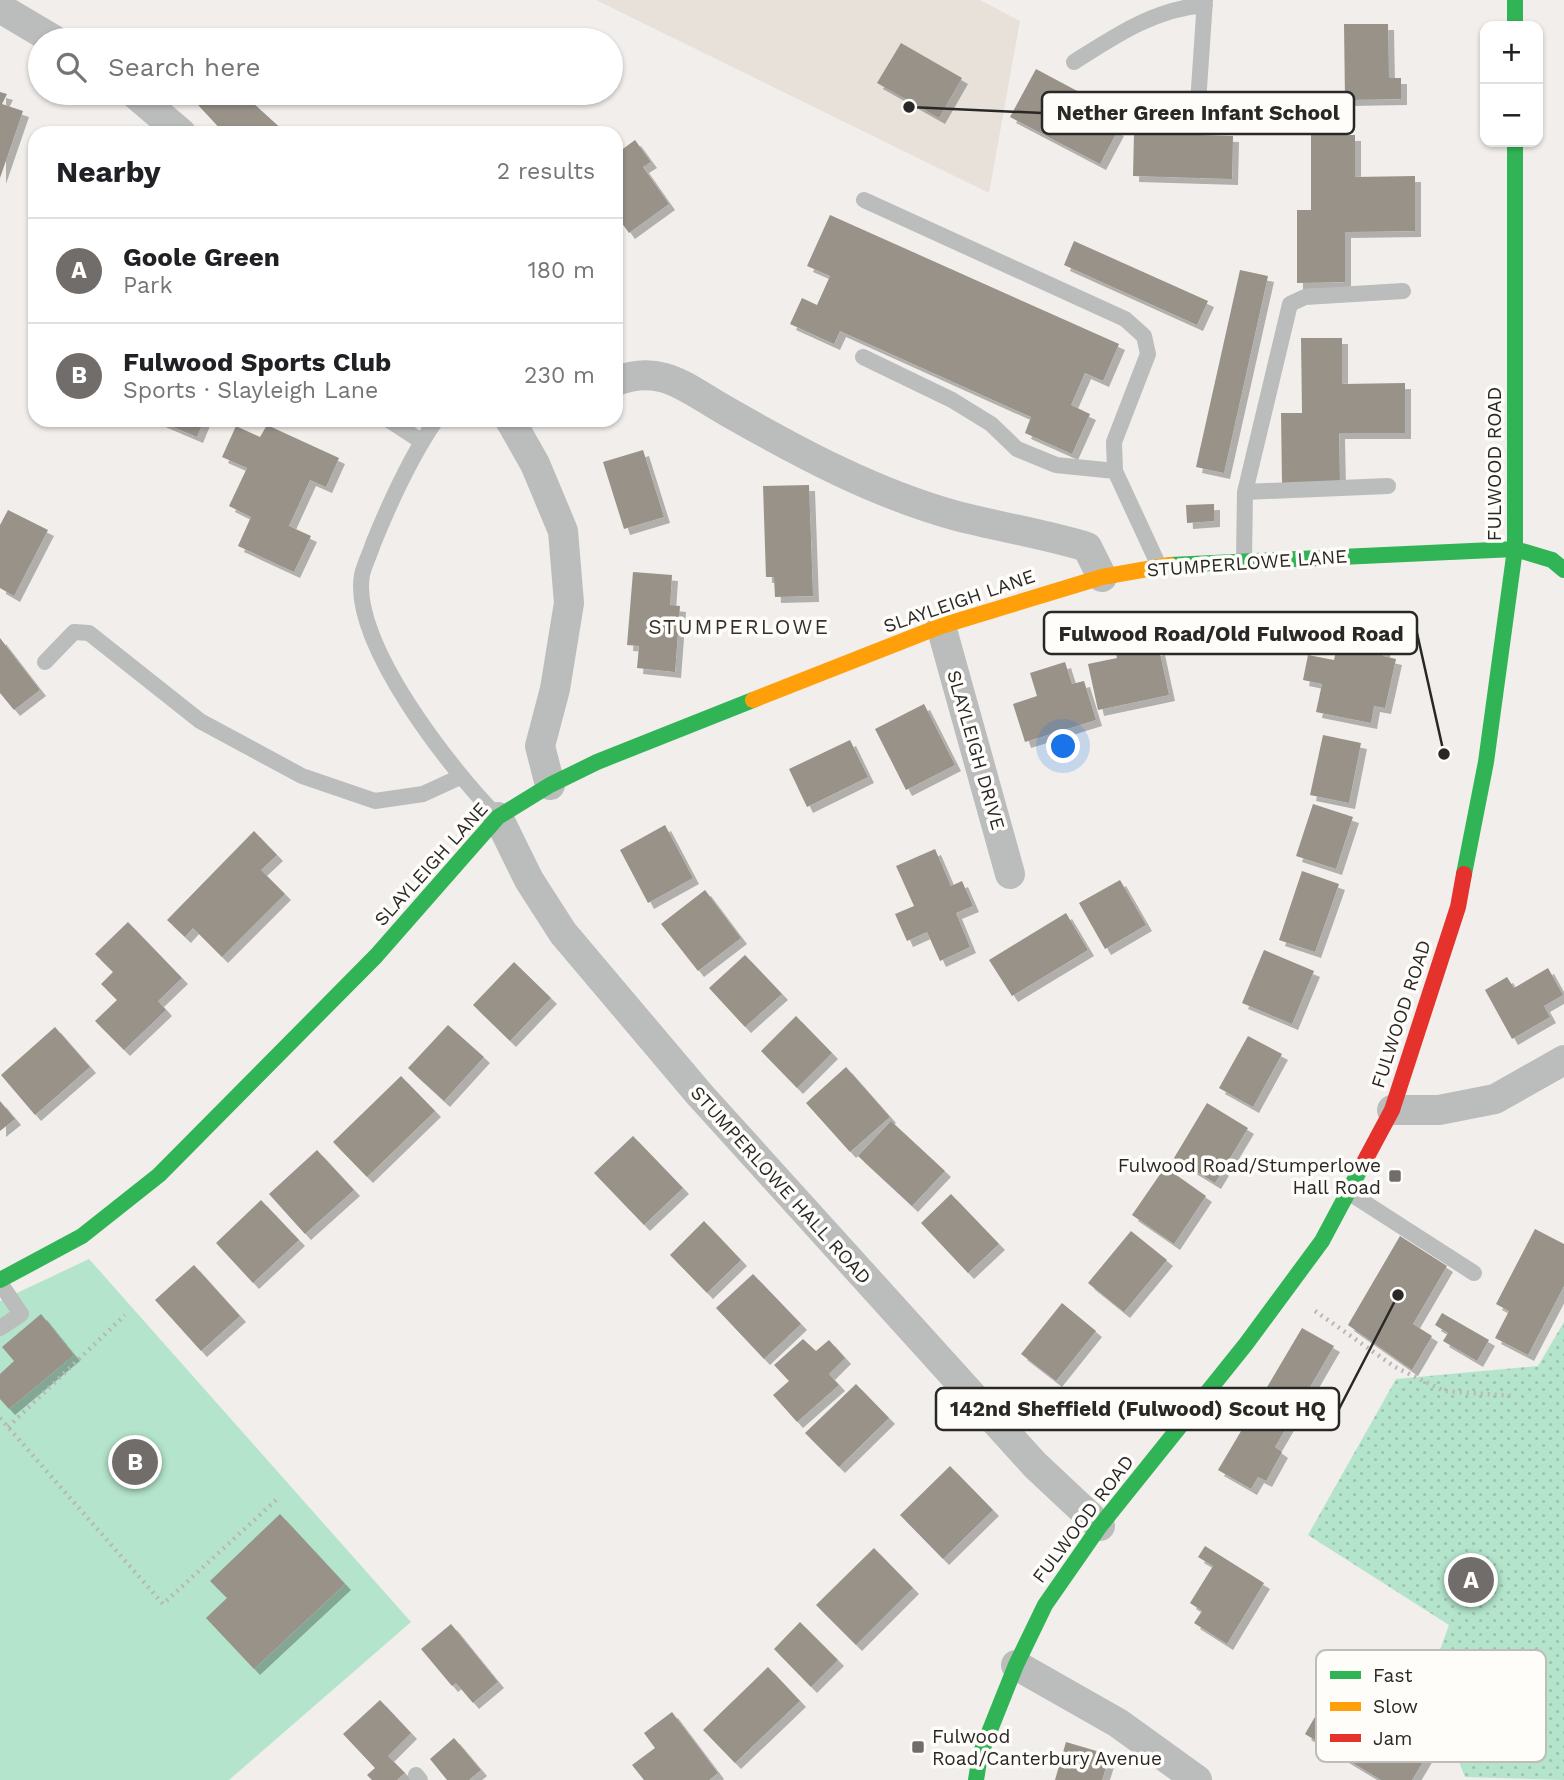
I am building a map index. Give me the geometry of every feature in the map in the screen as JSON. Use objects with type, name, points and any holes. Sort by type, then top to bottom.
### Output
[{"type":"street","points":[[1515,0],[1515,21]]},
{"type":"street","points":[[0,8],[34,28]]},
{"type":"street","points":[[148,105],[173,126]]},
{"type":"street","name":"FULWOOD ROAD","points":[[976,1780],[980,1755],[1016,1665],[1045,1605],[1100,1526],[1247,1344],[1322,1241],[1392,1110],[1458,907],[1486,762],[1516,549],[1515,147]]},
{"type":"street","points":[[623,378],[637,373],[664,376],[778,441],[863,482],[957,516],[1028,530],[1087,547],[1102,577]]},
{"type":"street","points":[[514,427],[535,464],[563,531],[569,603],[555,689],[540,746],[550,785]]},
{"type":"street","name":"STUMPERLOWE LANE","points":[[1102,577],[1159,566],[1244,560],[1516,549],[1552,560],[1564,570]]},
{"type":"street","name":"SLAYLEIGH LANE","points":[[0,1281],[82,1236],[159,1175],[376,956],[498,817],[550,785],[597,762],[941,626],[1102,577]]},
{"type":"street","name":"SLAYLEIGH DRIVE","points":[[941,626],[1010,874]]},
{"type":"street","name":"STUMPERLOWE HALL ROAD","points":[[498,817],[528,880],[563,933],[700,1096],[1034,1465],[1100,1526]]},
{"type":"street","points":[[1392,1110],[1439,1110],[1495,1099],[1564,1060]]},
{"type":"street","points":[[1016,1665],[1118,1723],[1197,1780]]},
{"type":"lane","points":[[1074,62],[1137,23],[1205,3],[1198,103]]},
{"type":"lane","points":[[864,200],[1125,319],[1144,336],[1148,354],[1114,442],[1115,471],[1159,566]]},
{"type":"lane","points":[[1244,560],[1245,492],[1290,304],[1305,297],[1403,290]]},
{"type":"lane","points":[[863,357],[952,400],[991,424],[1017,449],[1056,465],[1115,471]]},
{"type":"lane","points":[[400,427],[421,441]]},
{"type":"lane","points":[[431,427],[421,441],[382,521],[362,575],[366,621],[424,732],[460,777],[498,817]]},
{"type":"lane","points":[[1245,492],[1388,486]]},
{"type":"lane","points":[[45,662],[74,632],[89,633],[200,721],[302,776],[374,801],[423,794],[460,777]]},
{"type":"lane","points":[[1348,1192],[1474,1273]]},
{"type":"lane","points":[[0,1281],[20,1314],[0,1328]]},
{"type":"path","points":[[1286,1290],[1395,1367],[1444,1391],[1513,1396]]},
{"type":"path","points":[[8,1427],[125,1315]]},
{"type":"path","points":[[0,1418],[163,1604],[276,1500]]},
{"type":"shaded area","points":[[596,0],[980,0],[1020,21],[989,193]]},
{"type":"green space","points":[[89,1259],[411,1622],[229,1780],[0,1780],[0,1301]]},
{"type":"green space","points":[[1564,1322],[1564,1780],[1465,1777],[1459,1762],[1546,1762],[1546,1650],[1440,1650],[1449,1625],[1308,1535],[1396,1379],[1538,1366]]},
{"type":"building","points":[[1344,24],[1388,24],[1389,78],[1401,78],[1401,99],[1345,100]]},
{"type":"building","points":[[901,43],[962,78],[939,118],[877,83]]},
{"type":"building","points":[[1036,69],[1081,93],[1073,107],[1118,130],[1100,164],[1010,117]]},
{"type":"building","points":[[0,92],[7,94],[2,104],[23,111],[0,178]]},
{"type":"building","points":[[198,105],[255,105],[278,126],[218,126]]},
{"type":"building","points":[[1134,133],[1233,136],[1232,179],[1133,176]]},
{"type":"building","points":[[1311,135],[1355,135],[1355,177],[1415,176],[1415,231],[1345,232],[1345,282],[1297,283],[1297,210],[1311,210]]},
{"type":"building","points":[[635,140],[651,162],[643,167],[669,204],[629,233],[623,225],[623,149]]},
{"type":"building","points":[[830,215],[1119,344],[1103,381],[1085,373],[1071,405],[1090,414],[1072,454],[1025,433],[1031,417],[840,331],[834,344],[790,324],[802,298],[817,305],[830,276],[807,266]]},
{"type":"building","points":[[1074,241],[1208,301],[1197,325],[1064,265]]},
{"type":"building","points":[[1240,270],[1268,276],[1224,473],[1196,467]]},
{"type":"building","points":[[1301,338],[1342,338],[1342,384],[1405,383],[1405,433],[1339,433],[1340,483],[1282,483],[1281,413],[1302,413]]},
{"type":"building","points":[[173,427],[201,427],[197,437]]},
{"type":"building","points":[[236,427],[260,437],[266,427],[271,427],[339,458],[326,487],[310,480],[289,526],[311,536],[294,572],[238,546],[251,517],[229,506],[247,468],[222,457]]},
{"type":"building","points":[[643,450],[664,517],[624,529],[603,462]]},
{"type":"building","points":[[809,485],[813,596],[775,597],[774,577],[766,577],[763,486]]},
{"type":"building","points":[[1214,504],[1214,521],[1187,523],[1186,505]]},
{"type":"building","points":[[8,510],[48,530],[14,596],[0,588],[0,525]]},
{"type":"building","points":[[633,572],[672,575],[670,605],[680,606],[675,672],[637,668],[639,646],[627,645]]},
{"type":"building","points":[[1344,614],[1390,623],[1383,656],[1396,659],[1385,708],[1374,706],[1371,723],[1316,712],[1322,684],[1303,680],[1308,655],[1334,660]]},
{"type":"building","points":[[0,638],[40,690],[14,710],[0,693]]},
{"type":"building","points":[[1138,639],[1141,653],[1159,649],[1169,695],[1098,710],[1088,664],[1117,658],[1114,644]]},
{"type":"building","points":[[1065,662],[1072,684],[1084,681],[1096,720],[1025,742],[1013,704],[1037,696],[1030,673]]},
{"type":"building","points":[[924,704],[955,765],[906,790],[875,729]]},
{"type":"building","points":[[1323,735],[1361,743],[1349,803],[1310,795]]},
{"type":"building","points":[[850,740],[868,777],[807,807],[789,769]]},
{"type":"building","points":[[1313,804],[1353,817],[1336,869],[1296,856]]},
{"type":"building","points":[[665,825],[693,878],[648,903],[620,850]]},
{"type":"building","points":[[254,831],[277,855],[261,870],[285,894],[222,957],[193,928],[185,937],[167,920]]},
{"type":"building","points":[[935,849],[951,886],[962,881],[973,906],[956,913],[970,947],[940,961],[927,932],[907,941],[895,914],[914,906],[896,866]]},
{"type":"building","points":[[1302,871],[1339,884],[1315,952],[1279,940]]},
{"type":"building","points":[[1120,880],[1146,925],[1105,949],[1079,903]]},
{"type":"building","points":[[705,890],[741,938],[698,971],[661,924]]},
{"type":"building","points":[[1066,913],[1088,950],[1012,996],[989,960]]},
{"type":"building","points":[[128,922],[182,978],[158,1001],[166,1010],[124,1050],[95,1021],[117,1000],[101,984],[113,972],[95,954]]},
{"type":"building","points":[[1264,950],[1314,971],[1292,1024],[1242,1003]]},
{"type":"building","points":[[745,955],[782,994],[745,1027],[709,988]]},
{"type":"building","points":[[514,962],[551,998],[510,1041],[473,1005]]},
{"type":"building","points":[[1548,968],[1563,995],[1544,1006],[1550,1017],[1512,1039],[1485,990],[1507,977],[1514,988]]},
{"type":"building","points":[[796,1016],[832,1053],[797,1088],[761,1051]]},
{"type":"building","points":[[448,1025],[484,1057],[444,1101],[408,1068]]},
{"type":"building","points":[[55,1027],[90,1067],[35,1115],[1,1075]]},
{"type":"building","points":[[1248,1036],[1282,1054],[1253,1107],[1219,1088]]},
{"type":"building","points":[[846,1067],[890,1117],[850,1152],[806,1103]]},
{"type":"building","points":[[401,1076],[435,1111],[367,1177],[333,1142]]},
{"type":"building","points":[[0,1101],[15,1119],[0,1131]]},
{"type":"building","points":[[1207,1103],[1248,1128],[1215,1183],[1174,1158]]},
{"type":"building","points":[[891,1121],[945,1171],[912,1206],[858,1156]]},
{"type":"building","points":[[633,1136],[683,1188],[644,1225],[594,1173]]},
{"type":"building","points":[[317,1150],[354,1190],[305,1234],[269,1194]]},
{"type":"building","points":[[1165,1167],[1206,1196],[1174,1244],[1132,1215]]},
{"type":"building","points":[[951,1194],[999,1244],[968,1273],[921,1223]]},
{"type":"building","points":[[261,1200],[299,1240],[253,1283],[216,1243]]},
{"type":"building","points":[[704,1221],[741,1260],[707,1293],[670,1255]]},
{"type":"building","points":[[1535,1229],[1564,1244],[1564,1286],[1528,1355],[1495,1338],[1509,1311],[1496,1304]]},
{"type":"building","points":[[1131,1231],[1167,1260],[1124,1312],[1088,1283]]},
{"type":"building","points":[[1400,1236],[1447,1266],[1413,1324],[1432,1336],[1412,1370],[1348,1325]]},
{"type":"building","points":[[194,1265],[240,1316],[201,1351],[155,1300]]},
{"type":"building","points":[[753,1274],[801,1324],[764,1359],[716,1308]]},
{"type":"building","points":[[1062,1303],[1096,1331],[1056,1381],[1021,1354]]},
{"type":"building","points":[[1442,1313],[1489,1340],[1477,1361],[1443,1341],[1448,1333],[1435,1325]]},
{"type":"building","points":[[41,1314],[74,1355],[9,1409],[0,1399],[0,1374],[14,1361],[2,1347]]},
{"type":"building","points":[[1302,1328],[1334,1346],[1275,1447],[1282,1452],[1266,1481],[1258,1477],[1251,1489],[1218,1470]]},
{"type":"building","points":[[803,1339],[816,1351],[829,1340],[845,1358],[829,1374],[839,1385],[797,1422],[773,1395],[789,1381],[774,1365]]},
{"type":"building","points":[[856,1384],[889,1418],[839,1467],[805,1433]]},
{"type":"building","points":[[950,1466],[993,1510],[943,1559],[900,1515]]},
{"type":"building","points":[[280,1514],[345,1584],[254,1669],[206,1618],[227,1598],[210,1581]]},
{"type":"building","points":[[1205,1546],[1264,1583],[1227,1644],[1194,1623],[1202,1611],[1190,1603],[1213,1566],[1198,1557]]},
{"type":"building","points":[[874,1548],[913,1588],[856,1645],[816,1605]]},
{"type":"building","points":[[800,1622],[838,1660],[811,1687],[774,1649]]},
{"type":"building","points":[[451,1624],[498,1682],[473,1703],[456,1683],[452,1686],[421,1649]]},
{"type":"building","points":[[768,1667],[800,1701],[735,1763],[703,1730]]},
{"type":"building","points":[[380,1700],[411,1733],[388,1756],[405,1773],[397,1780],[372,1780],[367,1775],[375,1768],[343,1734]]},
{"type":"building","points":[[672,1712],[718,1773],[709,1780],[644,1780],[632,1765],[655,1748],[644,1733]]},
{"type":"building","points":[[1316,1715],[1316,1741],[1305,1734]]},
{"type":"building","points":[[454,1738],[481,1770],[469,1780],[447,1780],[430,1759]]},
{"type":"building","points":[[1066,1742],[1110,1755],[1102,1780],[1055,1780]]},
{"type":"building","points":[[1351,1762],[1423,1762],[1412,1780],[1381,1780]]},
{"type":"traffic: fast","points":[[1515,0],[1515,21]]},
{"type":"traffic: fast","points":[[1464,874],[1486,762],[1515,549],[1515,147]]},
{"type":"traffic: fast","points":[[1170,565],[1515,549],[1552,560],[1564,570]]},
{"type":"traffic: fast","points":[[0,1280],[82,1236],[159,1175],[376,956],[498,817],[550,785],[597,762],[753,700]]},
{"type":"traffic: fast","points":[[976,1780],[980,1755],[1016,1665],[1045,1605],[1100,1526],[1246,1344],[1322,1241],[1362,1166]]},
{"type":"traffic: slow","points":[[753,700],[941,626],[1102,577],[1170,565]]},
{"type":"traffic: jam","points":[[1362,1166],[1392,1110],[1458,907],[1464,874]]},
{"type":"place","name":"Nether Green Infant School","points":[[909,107]]},
{"type":"place","name":"Fulwood Road/Old Fulwood Road","points":[[1444,754]]},
{"type":"place","name":"Fulwood Road/Stumperlowe Hall Road","points":[[1395,1176]]},
{"type":"place","name":"142nd Sheffield (Fulwood) Scout HQ","points":[[1398,1295]]},
{"type":"place","name":"Fulwood Sports Club","points":[[135,1462]]},
{"type":"place","name":"Goole Green","points":[[1471,1580]]},
{"type":"place","name":"Fulwood Road/Canterbury Avenue","points":[[918,1747]]},
{"type":"district","name":"STUMPERLOWE","points":[[739,626]]}]
